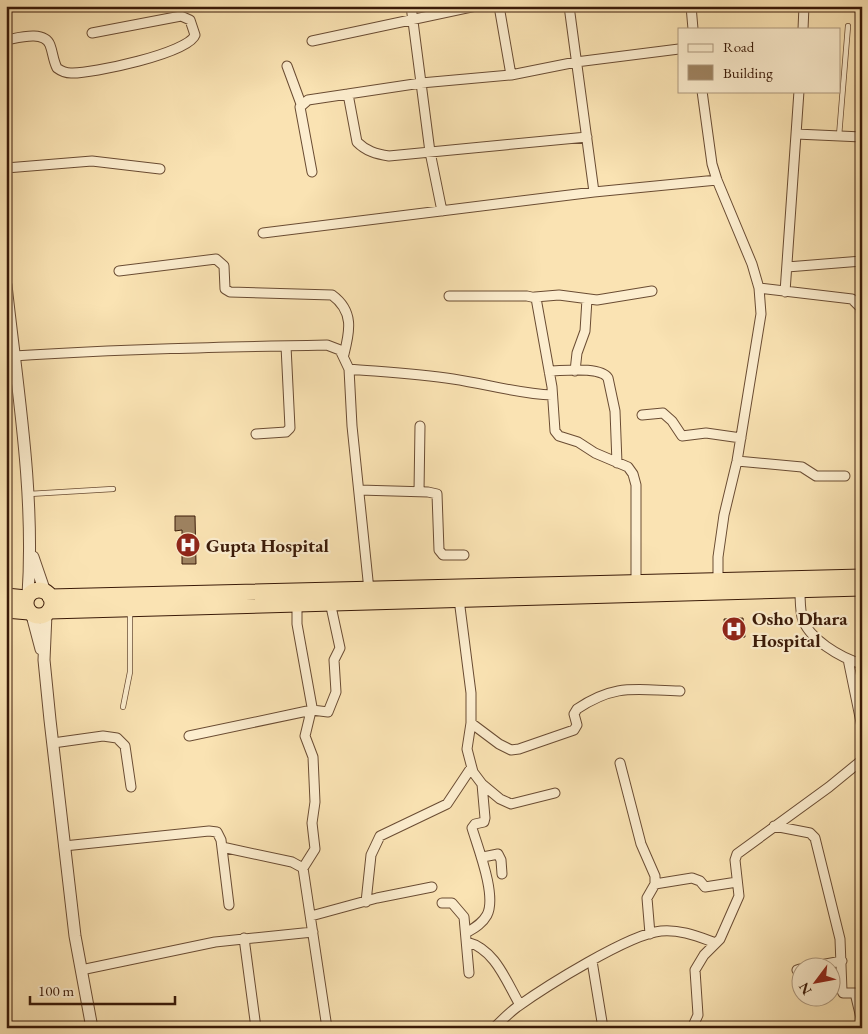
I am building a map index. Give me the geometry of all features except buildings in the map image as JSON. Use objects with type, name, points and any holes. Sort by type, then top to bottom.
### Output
[{"type":"highway","points":[[6,596],[38,604],[130,608],[459,599],[862,577]]},
{"type":"highway","points":[[6,610],[38,604],[369,590],[636,582],[800,589],[862,588]]},
{"type":"street","points":[[411,6],[430,152],[442,211]]},
{"type":"street","points":[[312,41],[476,6]]},
{"type":"street","points":[[499,6],[511,75]]},
{"type":"street","points":[[569,6],[594,192]]},
{"type":"street","points":[[690,6],[693,28]]},
{"type":"street","points":[[803,28],[804,6]]},
{"type":"street","points":[[6,40],[35,36],[45,38],[49,43],[57,68],[72,74],[156,56],[186,45],[195,35],[190,20],[181,16],[92,33]]},
{"type":"street","points":[[301,104],[308,100],[421,83],[511,75],[576,62],[678,49]]},
{"type":"street","points":[[287,66],[301,104],[312,172]]},
{"type":"street","points":[[702,92],[712,164],[752,264],[759,288],[761,314],[737,461],[724,515],[718,586]]},
{"type":"street","points":[[785,292],[799,92]]},
{"type":"street","points":[[348,94],[356,136],[362,147],[378,155],[389,156],[587,138]]},
{"type":"street","points":[[796,134],[862,137]]},
{"type":"street","points":[[6,168],[92,161],[160,169]]},
{"type":"street","points":[[263,233],[594,192],[717,180]]},
{"type":"street","points":[[119,270],[216,259],[224,266],[225,289],[230,292],[332,295],[343,306],[349,321],[349,335],[344,354]]},
{"type":"street","points":[[787,267],[862,261]]},
{"type":"street","points":[[6,285],[28,494],[31,550],[74,936],[92,1028]]},
{"type":"street","points":[[759,288],[852,299],[861,308],[862,321]]},
{"type":"street","points":[[449,296],[535,297],[559,295],[605,299],[652,291]]},
{"type":"street","points":[[535,297],[538,301],[549,371],[554,427],[557,435],[578,442],[628,467],[635,478],[636,582]]},
{"type":"street","points":[[575,371],[577,353],[585,331],[587,298]]},
{"type":"street","points":[[14,356],[121,349],[327,345],[340,350],[344,354],[349,369],[369,590]]},
{"type":"street","points":[[256,434],[286,432],[290,428],[286,346]]},
{"type":"street","points":[[349,369],[451,379],[512,389],[528,394],[552,395]]},
{"type":"street","points":[[549,371],[597,371],[605,374],[608,378],[616,424],[617,463]]},
{"type":"street","points":[[642,415],[663,413],[672,421],[682,436],[706,433],[741,438]]},
{"type":"street","points":[[419,491],[420,426]]},
{"type":"street","points":[[737,461],[802,467],[816,476],[845,476]]},
{"type":"street","points":[[359,490],[434,493],[438,497],[439,550],[443,555],[464,555]]},
{"type":"street","points":[[31,550],[38,604]]},
{"type":"street","points":[[800,589],[802,616],[810,632],[848,659],[862,664]]},
{"type":"street","points":[[459,599],[470,674],[472,722],[467,749],[471,768],[482,784],[500,799],[511,804],[555,793]]},
{"type":"street","points":[[190,736],[312,710],[328,712],[336,692],[334,660],[340,648],[330,602]]},
{"type":"street","points":[[297,604],[298,624],[312,710],[306,736],[313,757],[316,802],[312,823],[315,849],[303,868],[327,1028]]},
{"type":"street","points":[[848,659],[862,727]]},
{"type":"street","points":[[472,722],[505,748],[519,749],[574,730],[577,725],[575,711],[610,691],[622,689],[680,691]]},
{"type":"street","points":[[53,743],[103,736],[117,738],[125,746],[131,787]]},
{"type":"street","points":[[692,1028],[698,1015],[695,970],[704,955],[716,944],[739,896],[735,860],[737,854],[829,787],[862,760]]},
{"type":"street","points":[[620,762],[641,844],[654,871],[655,884],[647,898],[650,934]]},
{"type":"street","points":[[366,902],[371,855],[376,840],[386,831],[447,804],[471,768]]},
{"type":"street","points":[[466,937],[484,920],[490,909],[482,856],[472,828],[473,825],[484,822],[486,818],[482,784]]},
{"type":"street","points":[[774,826],[810,833],[815,838],[840,939],[842,991],[843,993],[855,993],[862,1022]]},
{"type":"street","points":[[64,846],[213,831],[219,836],[222,847],[229,905]]},
{"type":"street","points":[[222,847],[292,862],[303,868]]},
{"type":"street","points":[[482,856],[498,854],[501,860],[502,874]]},
{"type":"street","points":[[655,884],[684,878],[695,878],[706,887],[738,882]]},
{"type":"street","points":[[311,916],[432,887]]},
{"type":"street","points":[[442,903],[452,903],[464,917],[470,973]]},
{"type":"street","points":[[494,1028],[520,1005],[592,961],[633,940],[659,931],[679,931],[716,944]]},
{"type":"street","points":[[81,970],[174,949],[244,938],[313,932]]},
{"type":"street","points":[[466,937],[489,953],[520,1005]]},
{"type":"street","points":[[244,938],[256,1028]]},
{"type":"street","points":[[592,961],[603,1028]]},
{"type":"lane","points":[[839,136],[848,26]]},
{"type":"lane","points":[[28,494],[113,489]]},
{"type":"lane","points":[[123,707],[130,672],[130,608]]},
{"type":"place","name":"Gupta Hospital","points":[[188,545]]},
{"type":"place","name":"Osho Dhara Hospital","points":[[734,629]]}]
